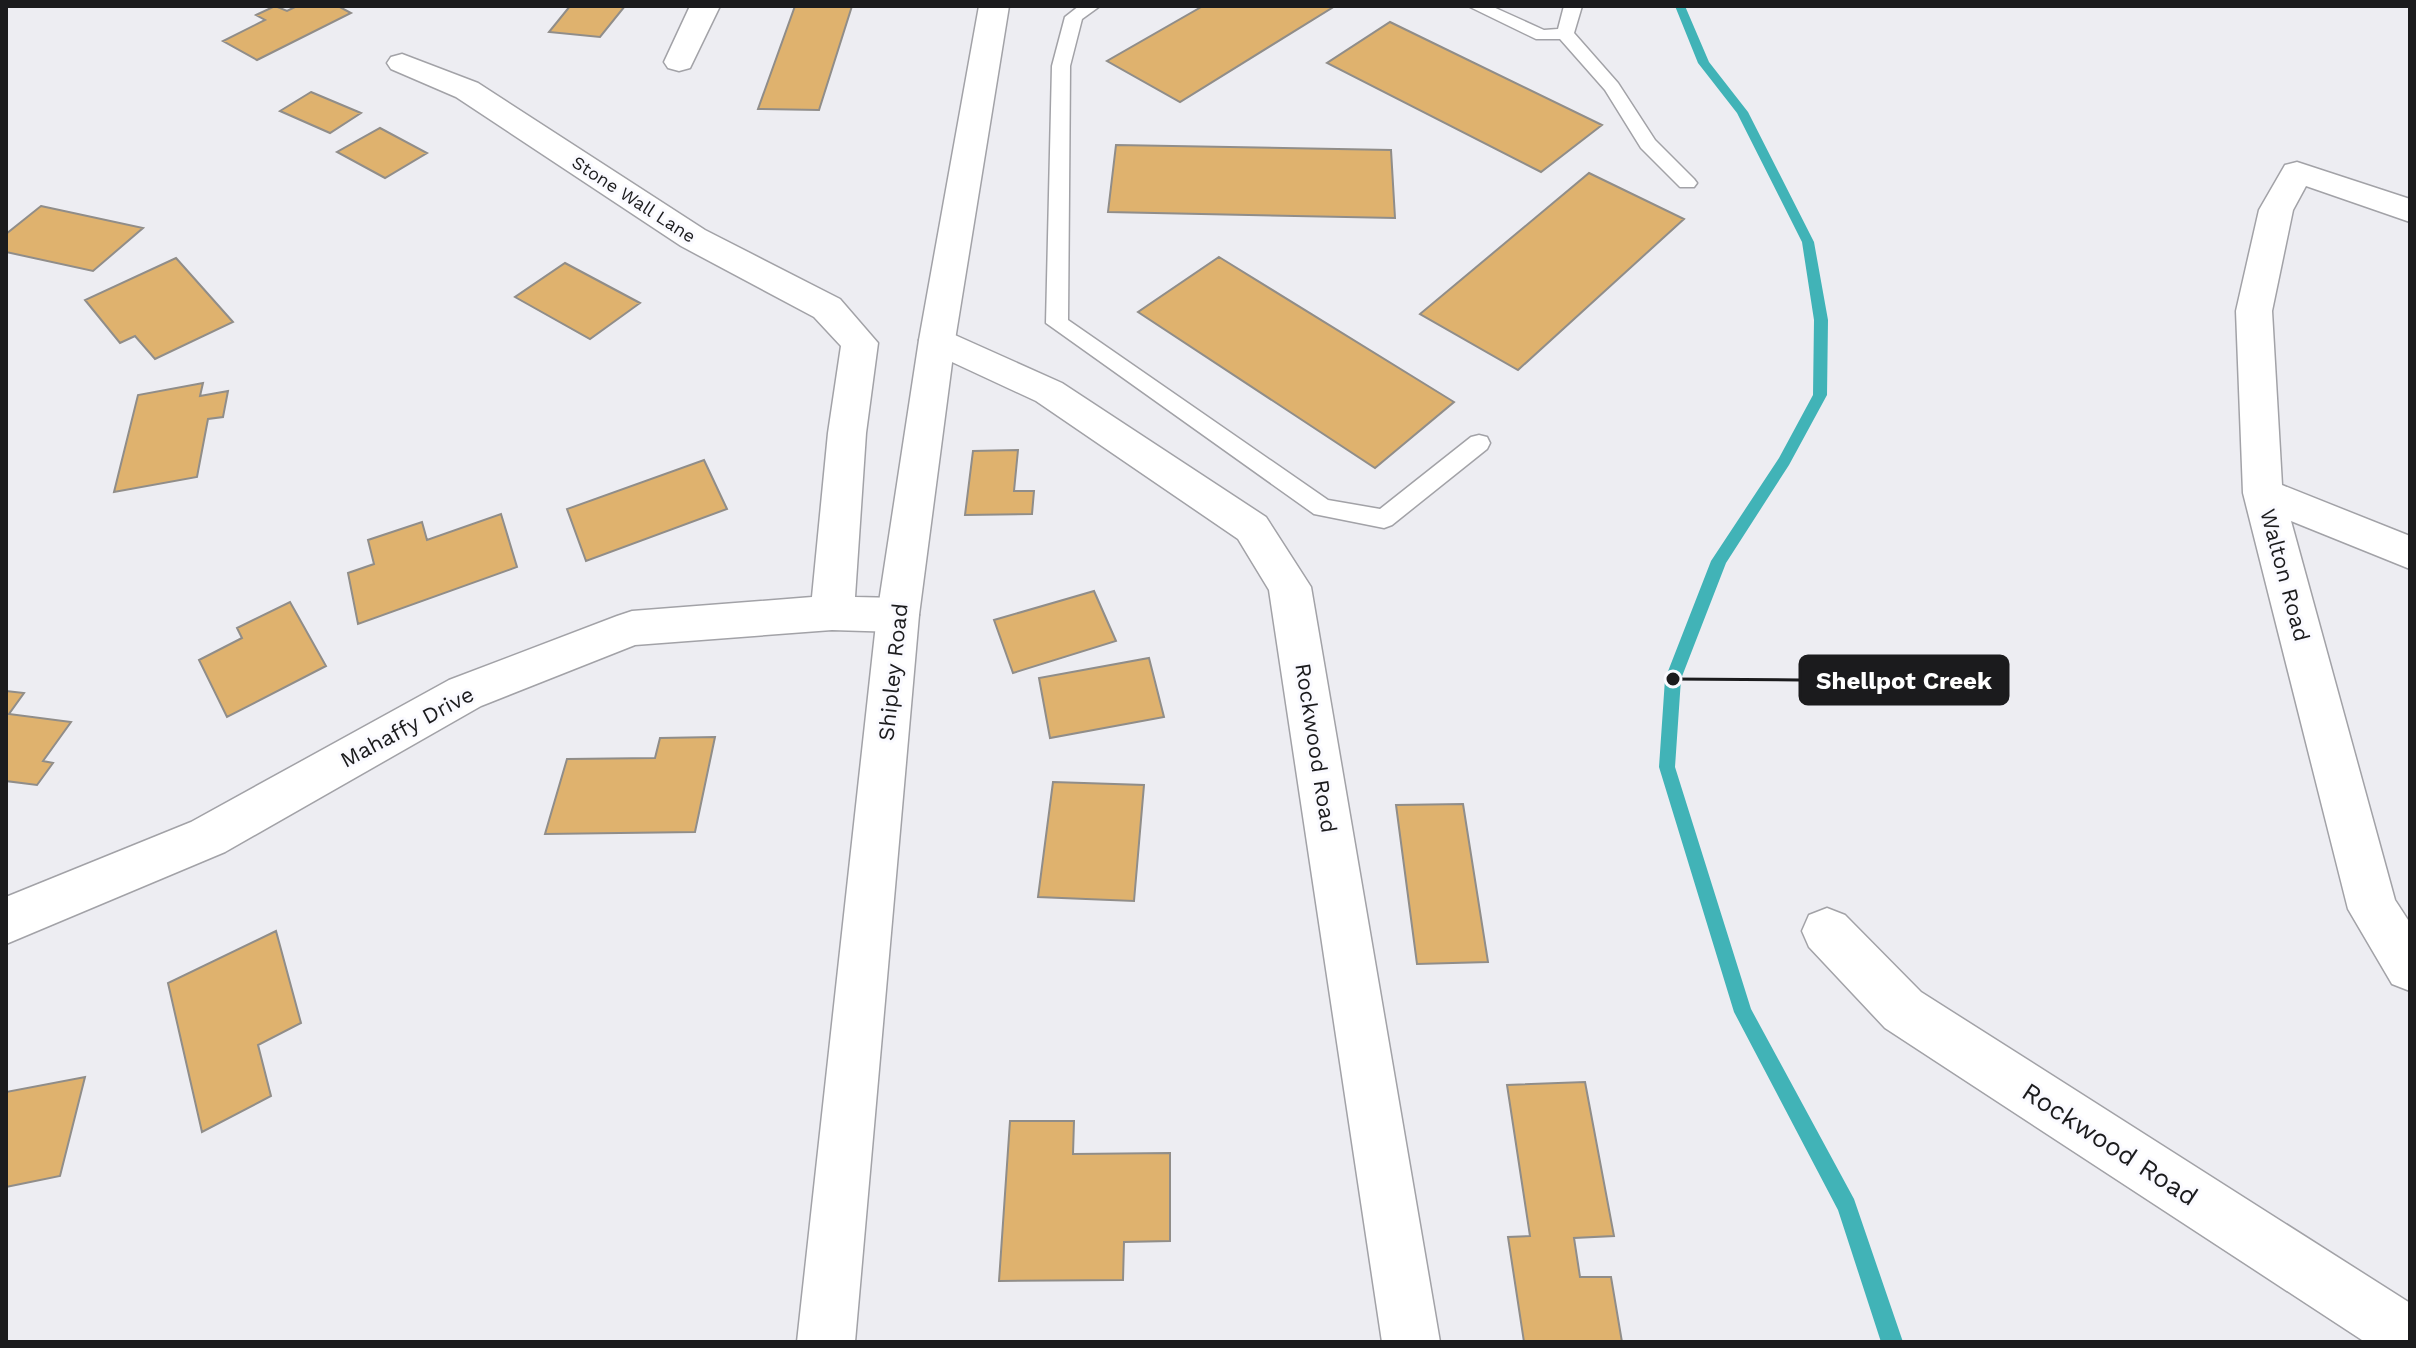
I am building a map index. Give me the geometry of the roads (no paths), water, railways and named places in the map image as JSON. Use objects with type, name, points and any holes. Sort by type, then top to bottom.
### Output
[{"type":"street","points":[[679,62],[705,6]]},
{"type":"street","name":"Shipley Road","points":[[826,1342],[898,615],[937,340],[994,6]]},
{"type":"street","name":"Stone Wall Lane","points":[[402,63],[467,90],[693,238],[827,308],[860,343],[847,433],[832,613]]},
{"type":"street","name":"Walton Road","points":[[2410,211],[2297,172],[2276,210],[2254,311],[2263,493],[2373,909],[2410,967]]},
{"type":"street","name":"Rockwood Road","points":[[937,340],[1049,392],[1252,528],[1290,587],[1411,1342]]},
{"type":"street","points":[[2263,493],[2410,553]]},
{"type":"street","name":"Mahaffy Drive","points":[[6,921],[208,837],[465,693],[632,628],[832,613],[898,615]]},
{"type":"street","name":"Rockwood Road","points":[[1827,931],[1903,1010],[2410,1337]]},
{"type":"lane","points":[[1091,6],[1074,17],[1061,66],[1057,323],[1322,508],[1384,519],[1479,443]]},
{"type":"lane","points":[[1477,6],[1542,35],[1565,34]]},
{"type":"lane","points":[[1565,34],[1573,6]]},
{"type":"lane","points":[[1565,34],[1612,87],[1648,144],[1687,183]]},
{"type":"waterway","points":[[1680,6],[1704,63],[1742,112],[1808,242],[1821,320],[1820,395],[1784,461],[1719,561],[1673,679],[1667,767],[1743,1012],[1847,1206],[1892,1342]]},
{"type":"place","name":"Shellpot Creek","points":[[1673,679]]}]
